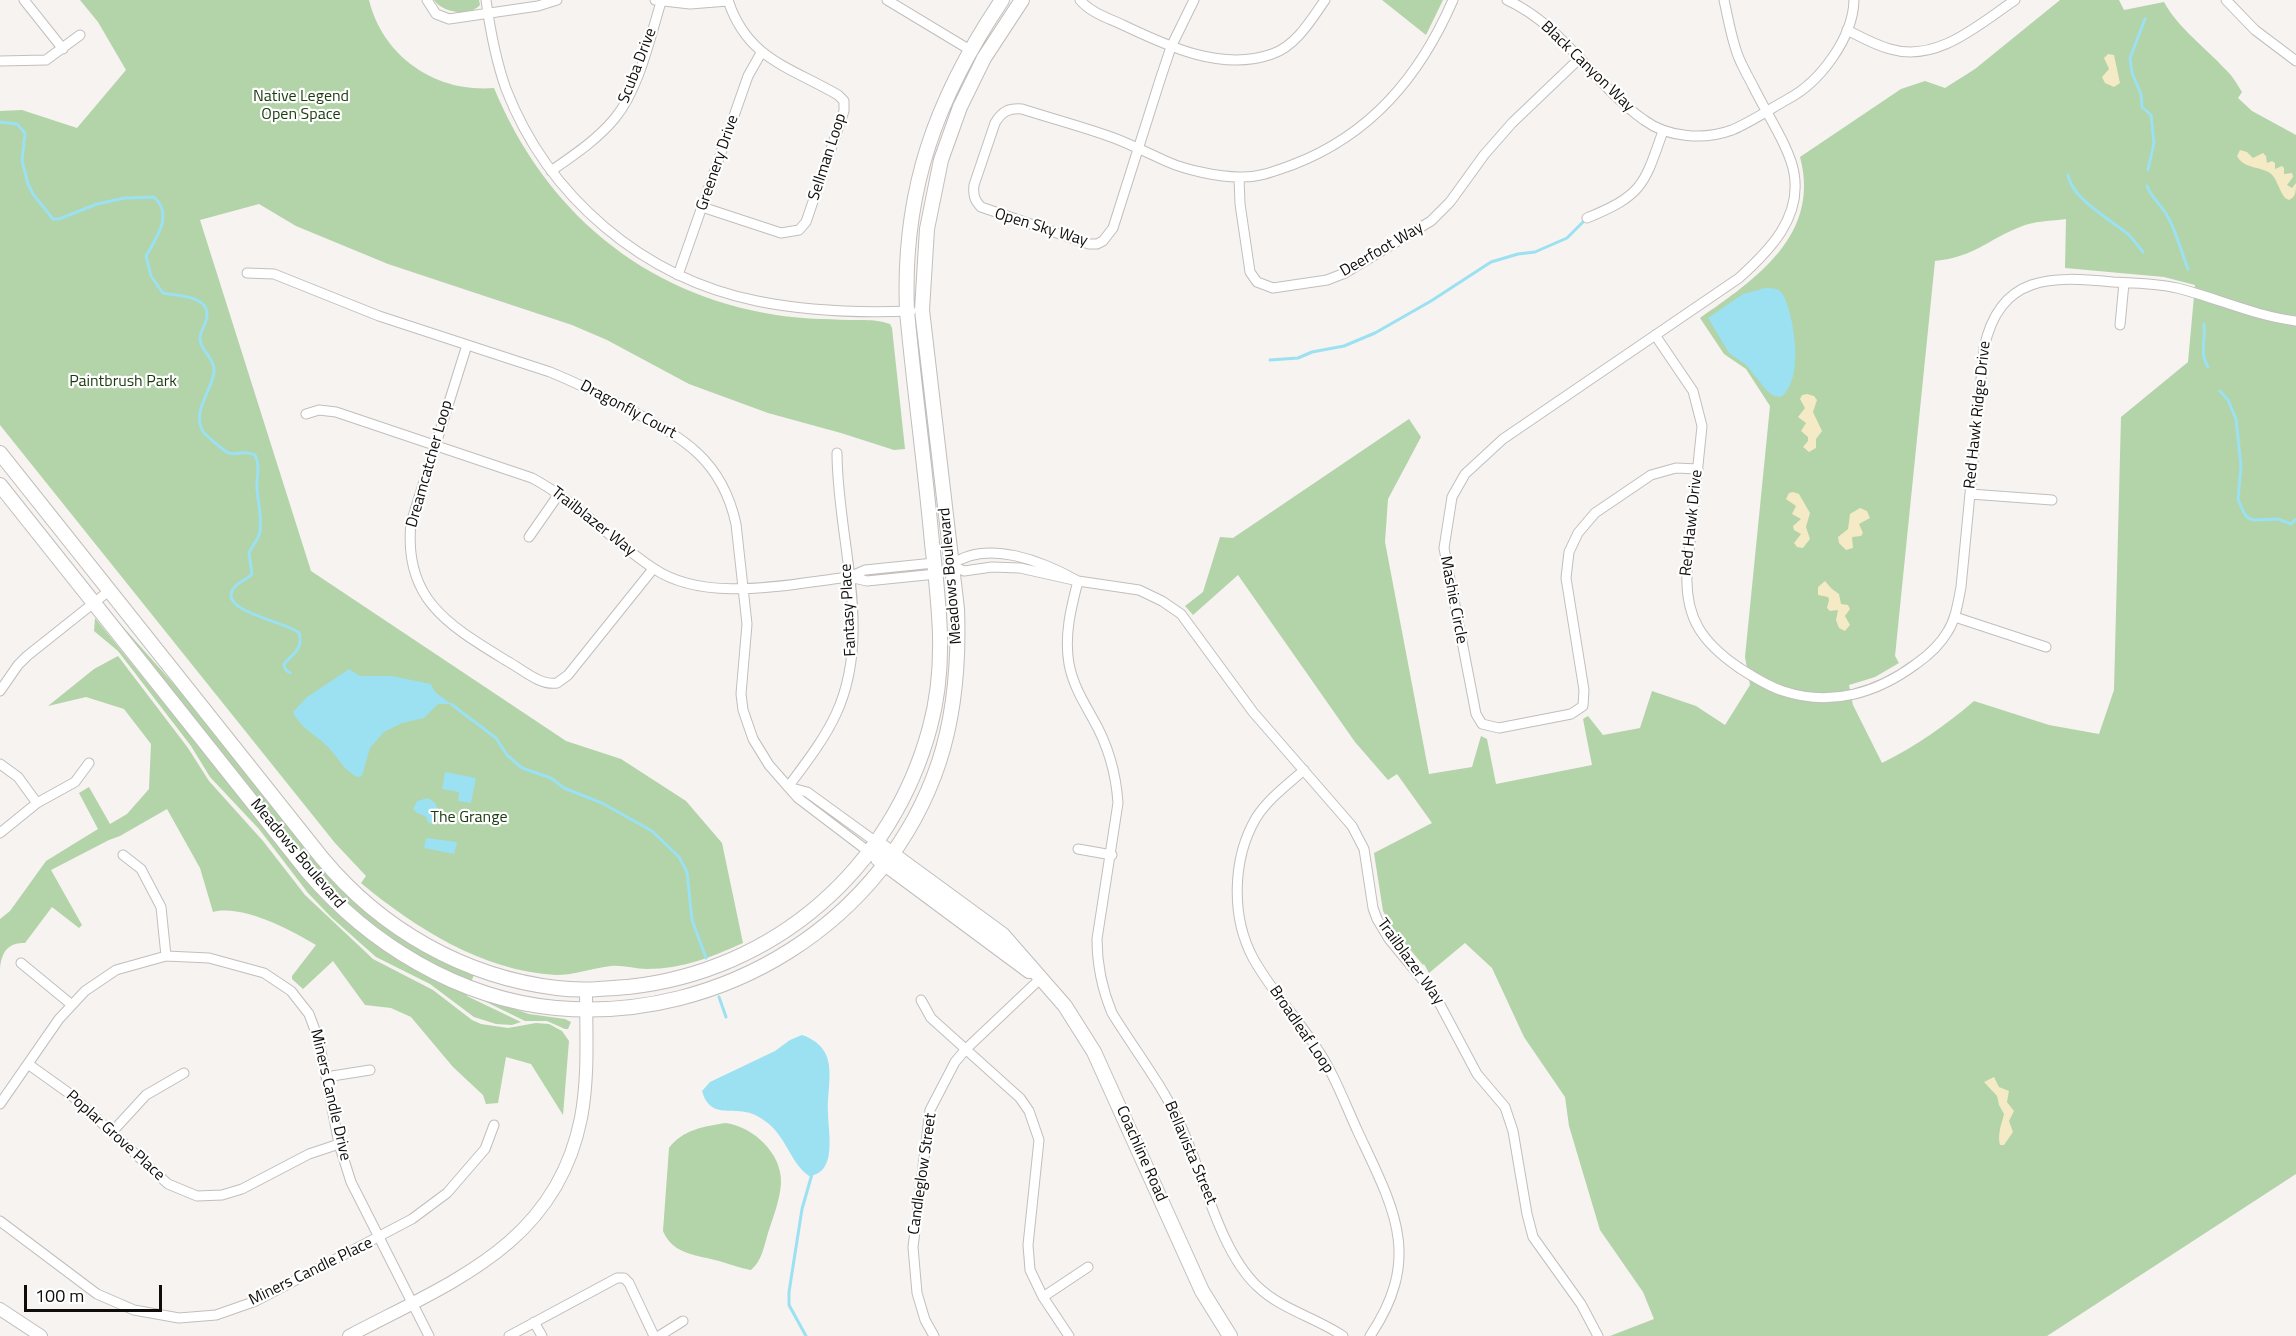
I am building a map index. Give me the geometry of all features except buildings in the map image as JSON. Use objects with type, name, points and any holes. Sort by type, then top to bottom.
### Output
[{"type":"main road","name":"Meadows Boulevard","points":[[0,453],[322,858],[363,901],[400,930],[459,962],[516,981],[557,988],[586,990],[672,980],[740,957],[782,933],[812,912],[852,873],[873,847],[905,796],[921,756],[932,719],[939,684],[941,623],[907,311],[906,272],[909,238],[919,181],[937,118],[970,50],[1002,0]]},
{"type":"main road","name":"Meadows Boulevard","points":[[0,485],[307,871],[329,896],[389,946],[452,980],[482,991],[555,1008],[634,1006],[677,999],[748,975],[793,950],[819,932],[850,904],[888,859],[909,828],[939,763],[951,714],[958,639],[922,310],[927,229],[941,160],[949,134],[971,83],[1022,0]]},
{"type":"main road","points":[[941,160],[940,144],[957,92],[973,58],[970,50]]},
{"type":"main road","points":[[926,480],[930,484],[933,496],[940,558],[951,565]]},
{"type":"main road","name":"Coachline Road","points":[[873,847],[1003,935],[1076,1022],[1094,1052],[1202,1291],[1230,1336]]},
{"type":"street","points":[[24,0],[63,49]]},
{"type":"street","points":[[427,0],[436,14],[444,18],[488,14],[538,6],[557,0]]},
{"type":"street","points":[[486,0],[506,89],[525,130],[551,171],[584,209],[610,232],[653,261],[678,274],[755,301],[792,307],[922,310]]},
{"type":"street","points":[[658,1],[690,4],[728,0]]},
{"type":"street","name":"Sellman Loop","points":[[702,207],[781,233],[799,230],[806,222],[844,111],[844,101],[838,94],[761,53],[736,20],[728,0]]},
{"type":"street","points":[[886,0],[970,50]]},
{"type":"street","points":[[1080,0],[1093,11],[1171,47],[1216,58],[1247,60],[1273,54],[1288,45],[1304,30],[1325,0]]},
{"type":"street","name":"Open Sky Way","points":[[1139,148],[1022,109],[1007,110],[1000,115],[992,132],[974,185],[975,202],[988,212],[1089,244],[1103,241],[1113,228],[1139,148],[1171,47],[1194,0]]},
{"type":"street","points":[[1139,148],[1182,167],[1239,177],[1267,175],[1319,154],[1359,129],[1390,100],[1422,60],[1453,0]]},
{"type":"street","name":"Black Canyon Way","points":[[1507,0],[1525,8],[1556,33],[1626,106],[1645,122],[1663,131],[1686,135],[1709,135],[1731,130],[1797,95],[1817,79],[1847,30],[1854,0]]},
{"type":"street","name":"Mashie Circle","points":[[1698,469],[1676,468],[1651,475],[1594,513],[1578,533],[1569,552],[1566,578],[1584,690],[1583,706],[1571,714],[1499,728],[1482,724],[1476,714],[1444,548],[1452,496],[1465,474],[1503,439],[1739,278],[1761,258],[1787,222],[1792,204],[1794,174],[1788,154],[1738,54],[1724,0]]},
{"type":"street","points":[[1847,30],[1891,50],[1925,52],[1946,45],[2015,0]]},
{"type":"street","points":[[2226,0],[2255,30],[2296,61]]},
{"type":"street","name":"Scuba Drive","points":[[551,171],[599,134],[616,117],[628,98],[642,62],[658,1]]},
{"type":"street","points":[[0,61],[40,62],[63,49],[80,35]]},
{"type":"street","name":"Greenery Drive","points":[[678,274],[748,76],[761,53]]},
{"type":"street","name":"Deerfoot Way","points":[[1239,177],[1240,204],[1250,272],[1257,282],[1273,288],[1327,280],[1354,268],[1431,221],[1450,202],[1484,155],[1512,123],[1580,58]]},
{"type":"street","points":[[1587,218],[1614,207],[1640,186],[1647,175],[1663,131]]},
{"type":"street","name":"Dragonfly Court","points":[[247,273],[274,274],[379,316],[550,372],[575,382],[671,431],[685,441],[713,469],[728,496],[736,524],[747,624],[741,677],[743,710],[748,725],[761,753],[788,787],[807,792],[873,847]]},
{"type":"street","name":"Red Hawk Ridge Drive","points":[[1954,617],[1961,587],[1984,348],[1991,324],[2002,306],[2027,287],[2050,279],[2071,278],[2177,288],[2255,313],[2296,321]]},
{"type":"street","points":[[2120,325],[2124,282]]},
{"type":"street","name":"Red Hawk Drive","points":[[1655,335],[1687,382],[1696,402],[1702,426],[1686,592],[1694,620],[1707,642],[1716,651],[1754,677],[1781,691],[1813,697],[1848,696],[1864,692],[1891,680],[1929,654],[1948,632],[1954,617]]},
{"type":"street","name":"Dreamcatcher Loop","points":[[467,345],[414,511],[410,537],[414,570],[420,585],[436,610],[454,628],[540,680],[553,684],[568,675],[653,569]]},
{"type":"street","name":"Trailblazer Way","points":[[306,414],[319,410],[336,412],[515,471],[559,494],[653,569],[692,585],[724,590],[849,577],[865,570],[935,568]]},
{"type":"street","name":"Fantasy Place","points":[[788,787],[831,724],[848,681],[852,659],[853,634],[849,577],[837,478],[837,453]]},
{"type":"street","points":[[529,537],[559,494]]},
{"type":"street","points":[[1970,495],[2052,500]]},
{"type":"street","name":"Trailblazer Way","points":[[1078,581],[1046,564],[1027,557],[1008,554],[962,557],[951,565],[964,571],[1020,568],[1078,581],[1140,590],[1181,614],[1239,695],[1343,813],[1359,838],[1364,849],[1373,908],[1382,928],[1435,995],[1478,1074],[1504,1107],[1513,1131],[1533,1237],[1581,1304],[1598,1336]]},
{"type":"street","name":"Bellavista Street","points":[[1078,581],[1068,622],[1069,663],[1077,692],[1104,741],[1114,772],[1118,803],[1112,855],[1097,939],[1097,955],[1105,996],[1112,1013],[1179,1120],[1227,1243],[1243,1271],[1269,1297],[1287,1309],[1343,1336]]},
{"type":"street","points":[[0,691],[27,656],[110,590]]},
{"type":"street","points":[[1954,617],[2046,647]]},
{"type":"street","points":[[0,832],[37,803],[75,782],[89,763]]},
{"type":"street","points":[[0,764],[18,777],[37,803]]},
{"type":"street","name":"Broadleaf Loop","points":[[1304,770],[1266,805],[1246,839],[1239,872],[1238,912],[1241,929],[1253,958],[1326,1063],[1393,1211],[1400,1248],[1396,1285],[1388,1306],[1370,1336]]},
{"type":"street","points":[[1078,849],[1112,855]]},
{"type":"street","points":[[123,855],[141,869],[161,907],[166,956]]},
{"type":"street","name":"Miners Candle Drive","points":[[0,1104],[59,1019],[85,991],[116,970],[166,956],[209,958],[264,973],[291,991],[309,1014],[319,1041],[339,1144],[351,1182],[429,1336]]},
{"type":"street","points":[[21,963],[72,1005]]},
{"type":"street","name":"Candleglow Street","points":[[934,1336],[925,1320],[917,1293],[913,1247],[930,1110],[955,1062],[1041,978]]},
{"type":"street","points":[[350,1336],[469,1273],[502,1250],[531,1221],[556,1187],[572,1152],[582,1115],[586,1070],[586,990]]},
{"type":"street","points":[[921,1000],[931,1018],[1020,1098],[1029,1111],[1039,1140],[1028,1245],[1030,1270],[1043,1297],[1069,1336]]},
{"type":"street","name":"Poplar Grove Place","points":[[28,1064],[70,1094],[168,1185],[197,1196],[222,1195],[242,1189],[309,1154],[339,1144]]},
{"type":"street","points":[[326,1077],[370,1070]]},
{"type":"street","points":[[112,1132],[146,1095],[184,1073]]},
{"type":"street","name":"Miners Candle Place","points":[[0,1221],[97,1294],[134,1310],[179,1318],[216,1315],[256,1301],[379,1239],[412,1219],[447,1193],[485,1149],[494,1125]]},
{"type":"street","points":[[1043,1297],[1089,1267]]},
{"type":"street","points":[[509,1336],[617,1278],[624,1278],[629,1283],[654,1336]]},
{"type":"street","points":[[0,1309],[41,1336]]},
{"type":"street","points":[[659,1336],[683,1321]]},
{"type":"street","points":[[534,1322],[542,1336]]},
{"type":"green space","points":[[80,0],[369,0],[386,38],[399,54],[415,67],[452,84],[473,88],[494,88],[515,132],[541,172],[571,208],[604,240],[642,266],[683,288],[728,304],[776,315],[813,319],[870,320],[890,324],[905,449],[894,450],[768,413],[689,384],[607,340],[572,325],[388,264],[296,226],[259,204],[200,220],[311,571],[566,741],[621,759],[686,801],[722,843],[743,943],[708,957],[672,967],[647,969],[611,966],[556,975],[529,972],[476,956],[427,931],[404,916],[361,883],[366,876],[335,843],[0,425],[0,111],[22,110],[77,128],[126,70],[98,22]]},
{"type":"green space","points":[[434,0],[479,0],[480,5],[469,11],[456,12],[443,8]]},
{"type":"green space","points":[[1382,0],[1443,0],[1426,35]]},
{"type":"green space","points":[[2060,0],[2119,0],[2124,10],[2164,2],[2184,29],[2232,77],[2242,92],[2238,98],[2252,111],[2296,135],[2296,1174],[2047,1336],[1610,1336],[1654,1319],[1643,1292],[1600,1230],[1569,1126],[1565,1097],[1524,1037],[1492,968],[1465,943],[1429,973],[1424,964],[1393,929],[1383,911],[1374,853],[1432,823],[1397,774],[1388,780],[1355,742],[1238,575],[1193,615],[1185,606],[1203,592],[1220,537],[1233,538],[1409,419],[1421,437],[1388,499],[1385,542],[1429,774],[1472,767],[1481,736],[1487,739],[1496,784],[1592,765],[1583,719],[1588,716],[1603,735],[1640,728],[1652,691],[1696,706],[1725,725],[1750,685],[1745,657],[1770,406],[1746,369],[1724,354],[1700,318],[1762,270],[1779,252],[1792,232],[1801,210],[1804,185],[1800,157],[1901,89],[1925,81],[1945,88],[1975,69]],"holes":[[[2066,219],[2065,268],[2164,277],[2195,285],[2188,362],[2121,417],[2114,690],[2099,734],[2049,725],[1974,701],[1930,735],[1882,763],[1853,705],[1849,685],[1875,677],[1899,663],[1895,656],[1935,261],[1960,256],[2025,225]]]},
{"type":"green space","points":[[108,610],[179,690],[317,863],[334,881],[369,914],[408,943],[451,966],[474,975],[471,982],[391,943],[328,888]]},
{"type":"green space","points":[[95,618],[322,899],[342,918],[387,953],[521,1022],[512,1025],[496,1024],[474,1017],[430,984],[376,957],[331,917],[308,893],[259,829],[210,777],[191,746],[118,651],[94,631]]},
{"type":"green space","points":[[118,656],[188,748],[209,781],[263,841],[305,895],[373,959],[433,990],[472,1020],[481,1024],[508,1028],[536,1023],[549,1024],[562,1031],[569,1041],[563,1115],[531,1064],[506,1057],[498,1103],[486,1104],[483,1095],[453,1067],[411,1017],[391,1008],[365,1005],[333,961],[303,989],[292,979],[292,976],[316,945],[293,932],[252,915],[225,911],[213,912],[200,868],[167,809],[120,836],[51,870],[82,925],[79,928],[52,907],[25,943],[19,943],[6,950],[0,969],[0,919],[10,911],[46,861],[98,829],[79,793],[89,787],[110,824],[127,814],[149,789],[151,744],[124,709],[86,697],[48,706],[94,669]]},
{"type":"green space","points":[[470,994],[529,1014],[565,1019],[571,1022],[568,1029],[565,1029],[547,1021],[525,1021]]},
{"type":"green space","points":[[726,1123],[746,1130],[764,1143],[777,1162],[780,1172],[781,1183],[776,1208],[762,1253],[751,1270],[687,1253],[673,1245],[663,1231],[669,1148],[687,1133],[702,1127]]},
{"type":"sand","points":[[2108,54],[2114,55],[2120,83],[2114,87],[2105,83],[2102,77],[2109,69],[2104,58]]},
{"type":"sand","points":[[2240,150],[2247,152],[2253,158],[2263,153],[2267,163],[2272,161],[2275,163],[2275,169],[2282,166],[2284,174],[2292,173],[2293,177],[2287,185],[2292,188],[2296,183],[2293,197],[2289,200],[2285,198],[2270,173],[2240,160],[2237,156]]},
{"type":"sand","points":[[1802,395],[1814,396],[1817,400],[1813,412],[1822,431],[1816,439],[1816,448],[1809,452],[1803,447],[1808,437],[1801,431],[1806,423],[1798,417],[1805,408],[1800,399]]},
{"type":"sand","points":[[1789,493],[1799,494],[1810,513],[1806,527],[1810,539],[1803,548],[1797,547],[1794,543],[1801,534],[1794,530],[1793,526],[1801,519],[1792,514],[1796,506],[1786,499]]},
{"type":"sand","points":[[1860,508],[1867,511],[1870,518],[1859,524],[1863,533],[1861,536],[1852,537],[1853,548],[1846,550],[1839,543],[1838,537],[1848,529],[1850,514]]},
{"type":"sand","points":[[1825,581],[1839,594],[1841,604],[1848,605],[1850,609],[1845,616],[1850,625],[1845,631],[1839,628],[1836,620],[1838,610],[1830,611],[1827,608],[1828,597],[1818,595],[1818,587]]},
{"type":"sand","points":[[1994,1077],[1999,1087],[2009,1091],[2007,1102],[2014,1111],[2009,1121],[2013,1132],[2004,1145],[2000,1145],[1999,1137],[2004,1114],[1997,1096],[1984,1082]]},
{"type":"water","points":[[1765,288],[1779,290],[1785,298],[1795,341],[1795,367],[1792,379],[1788,389],[1781,397],[1774,396],[1767,391],[1746,365],[1729,353],[1708,318],[1743,294]]},
{"type":"water","points":[[349,669],[360,676],[392,676],[431,684],[435,692],[451,704],[438,704],[424,718],[402,723],[384,732],[370,748],[362,776],[357,777],[344,767],[327,746],[303,726],[293,712],[307,697]]},
{"type":"water","points":[[445,772],[476,778],[471,803],[458,801],[459,792],[442,789]]},
{"type":"water","points":[[428,798],[435,803],[441,815],[441,819],[435,824],[429,823],[425,816],[413,809],[417,801]]},
{"type":"water","points":[[426,838],[457,842],[454,854],[424,848]]},
{"type":"water","points":[[802,1035],[814,1041],[822,1049],[827,1057],[830,1078],[828,1160],[824,1168],[809,1176],[796,1163],[782,1139],[768,1124],[751,1113],[718,1110],[712,1107],[706,1101],[702,1091],[710,1082],[775,1051],[790,1040]]},
{"type":"waterway","points":[[2145,19],[2130,58],[2132,73],[2141,94],[2142,107],[2151,115],[2154,143],[2148,170]]},
{"type":"waterway","points":[[0,122],[17,124],[25,133],[22,161],[28,184],[53,219],[59,219],[97,204],[125,198],[154,197],[160,204],[163,211],[161,227],[146,256],[151,276],[163,293],[191,298],[203,304],[207,310],[200,339],[202,347],[212,362],[214,372],[200,410],[200,425],[204,433],[227,452],[251,453],[255,455],[258,464],[260,526],[259,535],[249,553],[252,574],[233,589],[231,597],[245,610],[299,633],[299,647],[284,664],[285,669],[290,673]]},
{"type":"waterway","points":[[2068,175],[2076,192],[2128,234],[2143,252]]},
{"type":"waterway","points":[[2147,186],[2171,223],[2188,269]]},
{"type":"waterway","points":[[1270,360],[1298,358],[1312,352],[1344,346],[1375,333],[1431,301],[1491,262],[1518,254],[1535,252],[1567,238],[1585,220]]},
{"type":"waterway","points":[[2204,324],[2203,351],[2208,367]]},
{"type":"waterway","points":[[2220,391],[2228,400],[2236,419],[2241,466],[2238,499],[2244,513],[2248,518],[2254,520],[2278,519],[2291,524],[2296,519]]},
{"type":"waterway","points":[[451,704],[496,738],[507,755],[522,768],[551,778],[564,788],[602,803],[652,831],[679,857],[687,872],[692,920],[706,958]]},
{"type":"waterway","points":[[719,997],[726,1017]]},
{"type":"waterway","points":[[806,1336],[789,1305],[789,1292],[802,1209],[812,1174]]},
{"type":"park label","name":"Native Legend Open Space","points":[[301,106]]},
{"type":"park label","name":"Paintbrush Park","points":[[123,382]]},
{"type":"park label","name":"The Grange","points":[[469,818]]}]
